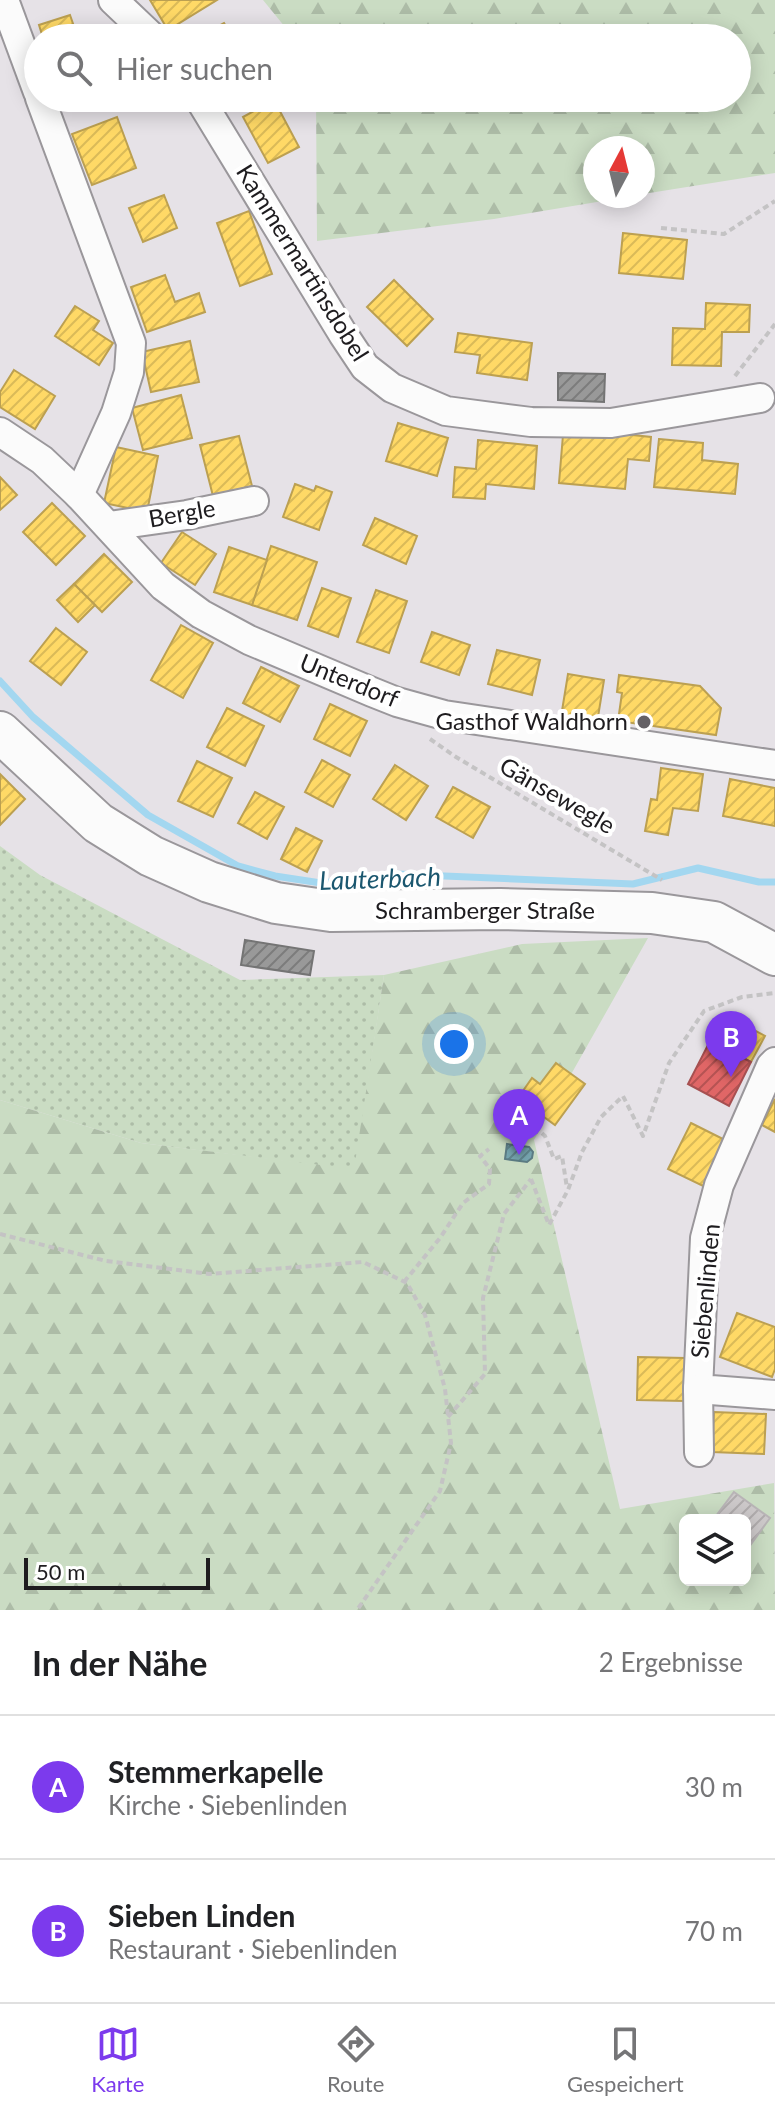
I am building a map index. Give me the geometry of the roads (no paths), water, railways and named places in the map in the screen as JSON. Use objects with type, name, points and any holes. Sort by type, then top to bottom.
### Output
[{"type":"main road","name":"Schramberger Straße","points":[[0,732],[98,823],[151,856],[209,882],[276,903],[331,911],[500,909],[652,913],[714,922],[775,955]]},
{"type":"street","points":[[4,0],[24,54]]},
{"type":"street","points":[[113,0],[138,24]]},
{"type":"street","points":[[45,112],[131,343],[129,372],[116,413],[79,495]]},
{"type":"street","name":"Kammermartinsdobel","points":[[208,112],[365,367],[392,388],[446,411],[531,422],[611,423],[760,398]]},
{"type":"street","name":"Unterdorf","points":[[0,432],[42,460],[109,526],[163,586],[201,614],[249,640],[397,702],[444,715],[775,765]]},
{"type":"street","name":"Bergle","points":[[109,526],[187,515],[254,501]]},
{"type":"street","name":"Siebenlinden","points":[[699,1452],[698,1389],[705,1238],[719,1185],[775,1062]]},
{"type":"street","name":"Siebenlinden","points":[[698,1389],[775,1395]]},
{"type":"waterway","name":"Lauterbach","points":[[0,681],[33,717],[148,815],[238,866],[275,876],[321,883],[397,874],[633,884],[698,868],[759,882],[775,882]]},
{"type":"place","name":"Gasthof Waldhorn","points":[[644,722]]},
{"type":"place","name":"Sieben Linden","points":[[731,1077]]},
{"type":"place","name":"Stemmerkapelle","points":[[519,1155]]}]
